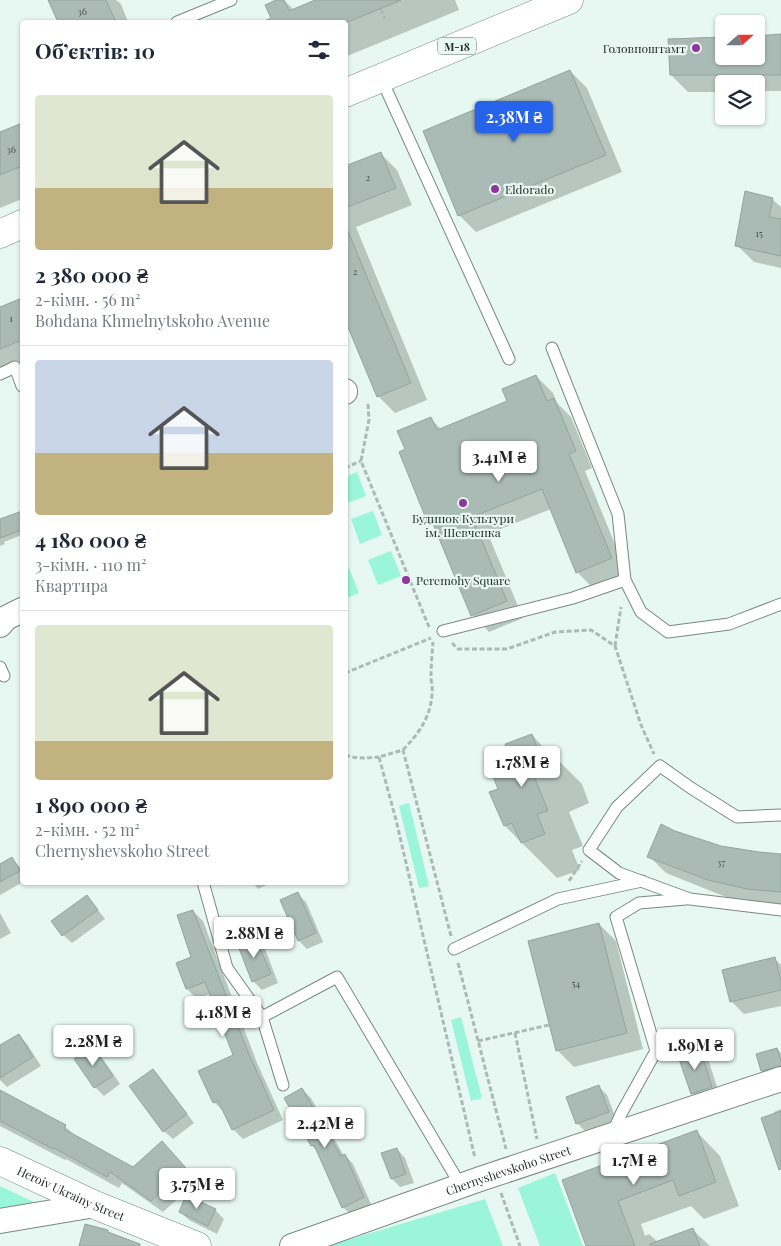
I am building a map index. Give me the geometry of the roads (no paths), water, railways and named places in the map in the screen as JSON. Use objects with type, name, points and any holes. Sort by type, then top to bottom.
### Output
[{"type":"main road","name":"М-18","points":[[348,92],[569,0]]},
{"type":"main road","points":[[0,234],[20,225]]},
{"type":"main road","name":"Heroiv Ukrainy Street","points":[[0,1161],[95,1206],[197,1246]]},
{"type":"street","points":[[0,625],[6,618],[20,611]]},
{"type":"street","name":"Chernyshevskoho Street","points":[[292,1246],[461,1186],[781,1079]]},
{"type":"street","points":[[0,1222],[95,1206]]},
{"type":"lane","points":[[182,20],[231,0]]},
{"type":"lane","points":[[381,78],[509,359]]},
{"type":"lane","points":[[552,348],[618,514],[625,580],[641,612],[668,632],[729,624],[781,604]]},
{"type":"lane","points":[[0,374],[15,367],[20,381]]},
{"type":"lane","points":[[438,634],[572,598],[625,580]]},
{"type":"lane","points":[[690,899],[619,873],[589,850],[617,807],[660,766],[690,788],[736,817],[781,815]]},
{"type":"lane","points":[[454,949],[558,899],[642,881]]},
{"type":"lane","points":[[204,885],[227,968],[262,1017],[283,1085]]},
{"type":"lane","points":[[611,1136],[622,1112],[656,1051],[616,917],[639,903],[690,899],[781,910]]},
{"type":"lane","points":[[262,1017],[337,977],[461,1186]]},
{"type":"place","name":"Головпоштамт","points":[[696,48]]},
{"type":"place","name":"Eldorado","points":[[495,189]]},
{"type":"place","name":"Будинок Культури ім. Шевченка","points":[[463,503]]},
{"type":"place","name":"Peremohy Square","points":[[406,580]]}]
